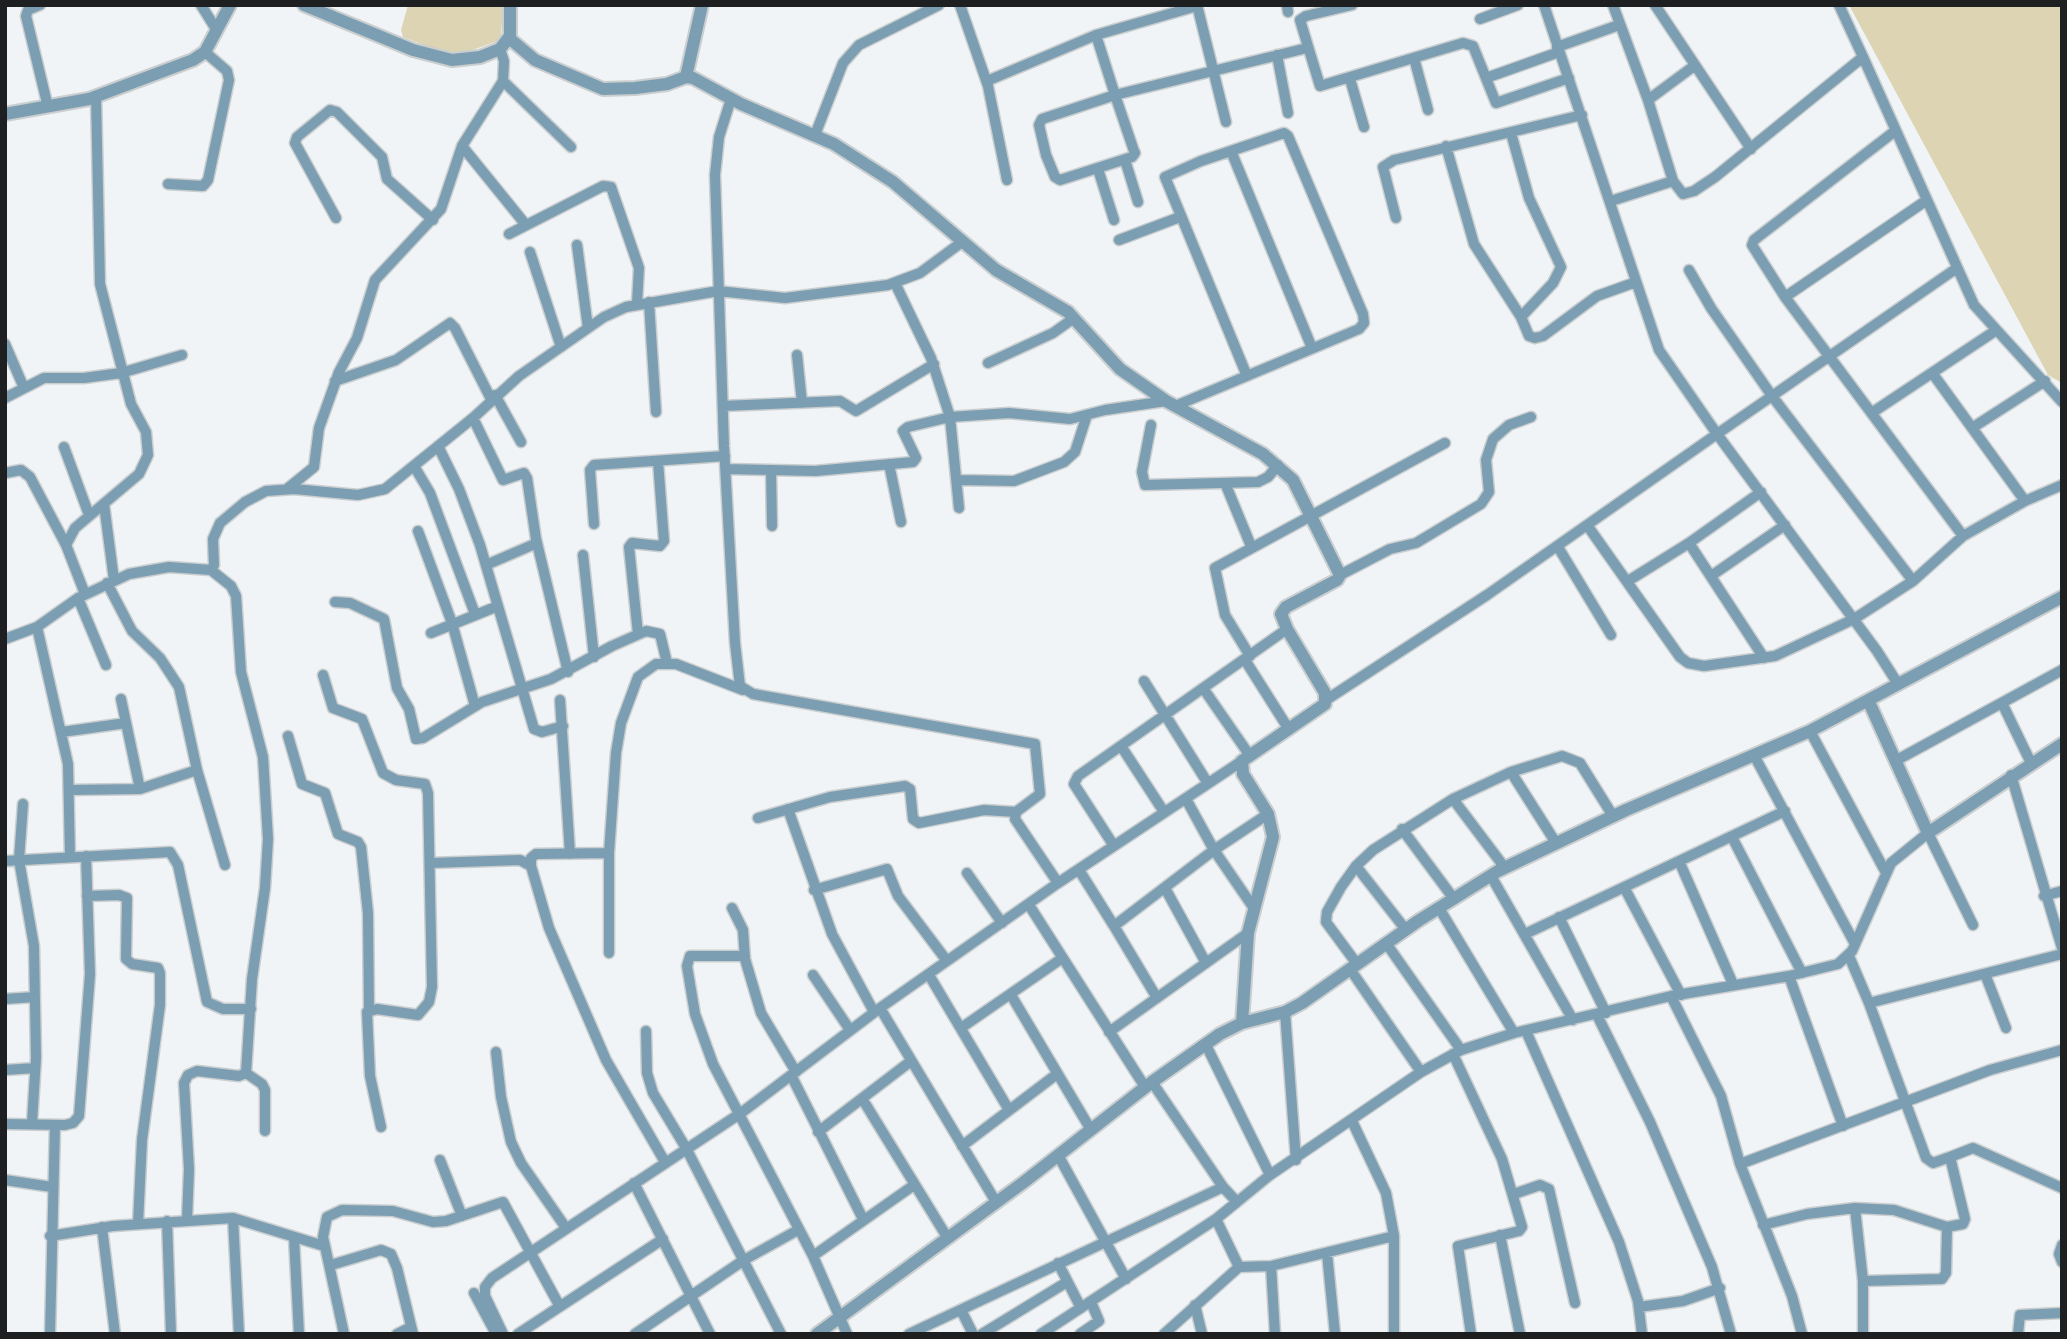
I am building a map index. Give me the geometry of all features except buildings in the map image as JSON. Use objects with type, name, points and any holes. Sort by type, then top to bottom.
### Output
[{"type":"street","points":[[40,5],[28,10],[26,16],[48,107]]},
{"type":"street","points":[[201,5],[216,29]]},
{"type":"street","points":[[5,114],[96,96],[193,60],[205,52],[230,5]]},
{"type":"street","points":[[304,5],[434,57],[466,60],[500,49],[509,37],[510,5]]},
{"type":"street","points":[[686,77],[702,5]]},
{"type":"street","points":[[816,135],[843,63],[859,44],[939,5]]},
{"type":"street","points":[[960,5],[987,81],[1007,180]]},
{"type":"street","points":[[987,81],[1096,35],[1197,5],[1226,122]]},
{"type":"street","points":[[1352,5],[1302,18],[1300,23],[1320,86],[1468,43],[1473,46],[1493,101],[1500,104],[1569,78]]},
{"type":"street","points":[[1480,19],[1518,5]]},
{"type":"street","points":[[1544,5],[1665,361],[1877,651],[1898,684]]},
{"type":"street","points":[[1613,5],[1648,100],[1673,181],[1679,192],[1686,195],[1751,149],[1863,57]]},
{"type":"street","points":[[1655,5],[1751,149]]},
{"type":"street","points":[[1839,5],[1974,305],[2062,402]]},
{"type":"street","points":[[1486,78],[1619,25]]},
{"type":"street","points":[[1096,35],[1115,95],[1135,153],[1125,160],[1063,180],[1057,179],[1046,155],[1040,121],[1115,95],[1307,48]]},
{"type":"street","points":[[509,37],[535,60],[603,89],[667,84],[686,77],[816,135],[893,182],[996,270],[1074,318],[1109,359],[1171,404],[1278,465],[1293,480],[1340,575]]},
{"type":"street","points":[[287,489],[314,467],[319,428],[335,381],[357,338],[375,280],[433,220],[444,202],[462,146],[503,81],[504,61],[500,49]]},
{"type":"street","points":[[168,184],[203,186],[208,180],[229,80],[227,72],[205,52]]},
{"type":"street","points":[[1277,55],[1288,113]]},
{"type":"street","points":[[1414,58],[1427,110]]},
{"type":"street","points":[[1648,100],[1694,66]]},
{"type":"street","points":[[1350,79],[1364,127]]},
{"type":"street","points":[[503,81],[571,147]]},
{"type":"street","points":[[66,545],[75,527],[139,474],[148,454],[146,432],[131,404],[121,373],[98,272],[96,96]]},
{"type":"street","points":[[731,99],[724,114],[716,155],[718,291],[737,676],[743,691]]},
{"type":"street","points":[[336,218],[295,143],[297,137],[331,110],[337,112],[382,157],[387,179],[433,220]]},
{"type":"street","points":[[1396,218],[1383,167],[1394,160],[1583,115]]},
{"type":"street","points":[[1895,131],[1754,240],[1753,248],[1785,297],[1963,536]]},
{"type":"street","points":[[1511,133],[1529,198],[1561,267],[1553,283],[1521,317]]},
{"type":"street","points":[[726,469],[828,470],[916,461],[904,433],[905,428],[950,417],[1009,412],[1070,419],[1171,404],[1247,376],[1359,329],[1364,323],[1363,314],[1288,136],[1280,134],[1166,175],[1247,376]]},
{"type":"street","points":[[462,146],[526,225]]},
{"type":"street","points":[[1446,146],[1474,244],[1521,317],[1527,334],[1538,337],[1597,296],[1636,282]]},
{"type":"street","points":[[1231,151],[1312,348]]},
{"type":"street","points":[[1125,160],[1138,202]]},
{"type":"street","points":[[1098,169],[1115,220]]},
{"type":"street","points":[[1611,201],[1673,181]]},
{"type":"street","points":[[509,234],[603,186],[611,187],[639,268],[637,303]]},
{"type":"street","points":[[1785,297],[1927,200]]},
{"type":"street","points":[[1119,240],[1181,217]]},
{"type":"street","points":[[211,570],[214,565],[213,539],[220,523],[254,496],[266,491],[287,489],[371,493],[385,489],[473,418],[493,397],[617,310],[637,303],[718,291],[785,298],[895,283],[920,273],[962,242]]},
{"type":"street","points":[[577,245],[588,328]]},
{"type":"street","points":[[530,252],[561,347]]},
{"type":"street","points":[[503,1334],[485,1296],[485,1287],[492,1278],[741,1113],[877,1010],[1058,883],[1322,707],[1326,700],[1558,547],[1957,268]]},
{"type":"street","points":[[1689,270],[1772,396],[1913,581]]},
{"type":"street","points":[[895,283],[933,364],[950,417],[959,508]]},
{"type":"street","points":[[649,302],[656,412]]},
{"type":"street","points":[[988,363],[1053,333],[1074,318]]},
{"type":"street","points":[[335,381],[396,360],[450,323],[521,442]]},
{"type":"street","points":[[1873,412],[1995,331]]},
{"type":"street","points":[[5,344],[24,388]]},
{"type":"street","points":[[5,398],[49,376],[84,378],[121,373],[182,355]]},
{"type":"street","points":[[797,355],[802,403]]},
{"type":"street","points":[[723,406],[840,401],[856,411],[933,364]]},
{"type":"street","points":[[1933,374],[2025,501]]},
{"type":"street","points":[[1972,428],[2045,381]]},
{"type":"street","points":[[957,480],[1014,481],[1064,462],[1075,452],[1087,415]]},
{"type":"street","points":[[1326,700],[1322,686],[1287,629],[1281,614],[1286,607],[1390,549],[1416,543],[1481,504],[1489,492],[1486,460],[1493,439],[1509,425],[1531,417]]},
{"type":"street","points":[[473,418],[503,480],[520,474],[526,475],[537,543],[568,672]]},
{"type":"street","points":[[1151,425],[1142,472],[1145,485],[1264,480],[1278,465]]},
{"type":"street","points":[[1288,728],[1247,658],[1226,615],[1214,571],[1219,564],[1251,546],[1312,517],[1445,443]]},
{"type":"street","points":[[438,446],[459,489],[486,565],[534,729],[542,732],[563,726]]},
{"type":"street","points":[[64,447],[89,515]]},
{"type":"street","points":[[594,524],[591,467],[725,456]]},
{"type":"street","points":[[638,634],[629,547],[632,543],[660,546],[664,541],[658,461]]},
{"type":"street","points":[[889,464],[901,523]]},
{"type":"street","points":[[414,466],[430,493],[475,614]]},
{"type":"street","points":[[771,470],[772,526]]},
{"type":"street","points":[[5,473],[26,472],[66,545],[106,665]]},
{"type":"street","points":[[1225,483],[1251,546]]},
{"type":"street","points":[[1587,526],[1684,661],[1704,666],[1764,658],[1786,652],[1853,619],[1913,581],[1963,536],[2025,501],[2062,485]]},
{"type":"street","points":[[1628,581],[1761,492]]},
{"type":"street","points":[[104,504],[111,582],[132,631],[159,657],[179,687],[197,770],[225,865]]},
{"type":"street","points":[[1711,576],[1785,525]]},
{"type":"street","points":[[418,531],[452,623],[475,706]]},
{"type":"street","points":[[1689,542],[1764,658]]},
{"type":"street","points":[[486,565],[537,543]]},
{"type":"street","points":[[1558,547],[1611,635]]},
{"type":"street","points":[[583,555],[593,657]]},
{"type":"street","points":[[5,639],[37,627],[82,596],[111,582],[147,570],[211,570],[231,586],[236,596],[241,672],[263,757],[268,839],[265,888],[252,979],[246,1073]]},
{"type":"street","points":[[817,1334],[996,1202],[1148,1084],[1242,1023],[1286,1012],[1439,908],[1505,868],[1613,816],[1810,731],[2062,597]]},
{"type":"street","points":[[335,602],[350,603],[384,619],[397,688],[409,709],[416,739],[423,738],[475,706],[568,672],[638,634],[654,631],[660,634],[667,663]]},
{"type":"street","points":[[431,633],[498,606]]},
{"type":"street","points":[[37,627],[62,732],[69,790],[69,857]]},
{"type":"street","points":[[1114,846],[1074,784],[1077,776],[1287,629]]},
{"type":"street","points":[[609,953],[609,853],[616,753],[626,706],[645,669],[667,663],[743,691],[1035,744],[1041,790],[1037,798],[1016,812],[984,810],[919,823],[913,820],[910,789],[905,786],[830,797],[758,818]]},
{"type":"street","points":[[1897,760],[2062,670]]},
{"type":"street","points":[[323,674],[333,708],[362,719],[383,773],[396,780],[419,782],[427,788],[433,979],[429,1002],[422,1012],[411,1016],[369,1010]]},
{"type":"street","points":[[1144,681],[1208,782]]},
{"type":"street","points":[[1203,688],[1245,757],[1243,774],[1268,814],[1273,837],[1248,933],[1242,1023]]},
{"type":"street","points":[[121,699],[140,789]]},
{"type":"street","points":[[560,699],[570,854]]},
{"type":"street","points":[[1869,702],[1973,925]]},
{"type":"street","points":[[2002,703],[2031,763]]},
{"type":"street","points":[[62,732],[126,723]]},
{"type":"street","points":[[1810,731],[1885,871]]},
{"type":"street","points":[[288,736],[302,784],[325,793],[338,834],[358,842],[361,847],[368,913],[369,1010],[365,1021],[369,1062],[381,1127]]},
{"type":"street","points":[[1041,1334],[1216,1219],[1270,1175],[1296,1160],[1421,1072],[1457,1052],[1514,1033],[1676,996],[1789,976],[1838,964],[1849,956],[1885,871],[1891,863],[1928,833],[2011,775],[2062,744]]},
{"type":"street","points":[[1121,746],[1164,812]]},
{"type":"street","points":[[1421,1072],[1329,927],[1326,917],[1356,866],[1402,829],[1453,799],[1511,772],[1555,757],[1574,759],[1587,771],[1613,816]]},
{"type":"street","points":[[1755,757],[1855,944]]},
{"type":"street","points":[[69,790],[140,789],[197,770]]},
{"type":"street","points":[[1511,772],[1556,843]]},
{"type":"street","points":[[2011,775],[2044,896],[2062,948]]},
{"type":"street","points":[[1186,799],[1214,850],[1253,907]]},
{"type":"street","points":[[1453,799],[1505,868]]},
{"type":"street","points":[[23,804],[19,860],[33,932],[35,997],[32,1123]]},
{"type":"street","points":[[789,809],[814,890],[832,934],[996,1202]]},
{"type":"street","points":[[1525,934],[1785,811]]},
{"type":"street","points":[[1016,812],[1016,822],[1058,883]]},
{"type":"street","points":[[1114,926],[1214,850],[1268,814]]},
{"type":"street","points":[[1402,829],[1454,899]]},
{"type":"street","points":[[1732,837],[1802,973]]},
{"type":"street","points":[[5,861],[165,852],[173,855],[178,865],[207,1002],[223,1009],[251,1009]]},
{"type":"street","points":[[609,853],[536,854],[531,858],[531,866],[550,928],[606,1060],[665,1162]]},
{"type":"street","points":[[5,1124],[55,1125],[73,1123],[79,1116],[90,974],[86,856]]},
{"type":"street","points":[[431,863],[520,860],[531,866]]},
{"type":"street","points":[[1679,861],[1733,985]]},
{"type":"street","points":[[1356,866],[1406,930]]},
{"type":"street","points":[[814,890],[887,869],[898,896],[947,961]]},
{"type":"street","points":[[1079,870],[1157,998]]},
{"type":"street","points":[[967,873],[1002,923]]},
{"type":"street","points":[[1491,876],[1573,1020]]},
{"type":"street","points":[[1624,887],[1721,1096],[1740,1164],[1792,1296],[1802,1334]]},
{"type":"street","points":[[1164,888],[1206,963]]},
{"type":"street","points":[[2044,896],[2062,891]]},
{"type":"street","points":[[87,896],[119,895],[127,898],[126,959],[132,964],[158,968],[160,973],[160,1005],[142,1140],[138,1224]]},
{"type":"street","points":[[1029,905],[1109,1032],[1223,1187],[1237,1202]]},
{"type":"street","points":[[732,908],[743,930],[745,956],[761,1013],[794,1074],[818,1132],[863,1219]]},
{"type":"street","points":[[1439,908],[1514,1033]]},
{"type":"street","points":[[1559,917],[1720,1288],[1731,1334]]},
{"type":"street","points":[[1109,1032],[1248,933]]},
{"type":"street","points":[[1386,943],[1457,1052],[1514,1194],[1522,1227],[1519,1231],[1458,1246],[1471,1334]]},
{"type":"street","points":[[745,956],[693,954],[687,963],[697,1020],[707,1040],[713,1064],[741,1113],[813,1256],[847,1334]]},
{"type":"street","points":[[1869,1003],[2062,954]]},
{"type":"street","points":[[1849,956],[1928,1162],[1938,1163],[1969,1148],[1976,1149],[2062,1188]]},
{"type":"street","points":[[961,1028],[1061,959]]},
{"type":"street","points":[[1985,974],[2006,1028]]},
{"type":"street","points":[[813,975],[850,1030]]},
{"type":"street","points":[[929,975],[1009,1110]]},
{"type":"street","points":[[1789,976],[1843,1126]]},
{"type":"street","points":[[1011,995],[1091,1129]]},
{"type":"street","points":[[5,999],[35,997]]},
{"type":"street","points":[[1286,1012],[1296,1160]]},
{"type":"street","points":[[646,1031],[649,1083],[686,1148],[780,1334]]},
{"type":"street","points":[[1526,1031],[1631,1273],[1642,1334]]},
{"type":"street","points":[[1206,1045],[1265,1160],[1270,1175]]},
{"type":"street","points":[[1740,1164],[1990,1070],[2062,1050]]},
{"type":"street","points":[[496,1052],[501,1097],[511,1142],[521,1163],[566,1228]]},
{"type":"street","points":[[818,1132],[911,1061]]},
{"type":"street","points":[[5,1070],[35,1068]]},
{"type":"street","points":[[187,1220],[189,1169],[185,1079],[197,1071],[239,1076],[246,1073],[256,1078],[265,1090],[265,1131]]},
{"type":"street","points":[[962,1146],[1057,1074]]},
{"type":"street","points":[[863,1100],[947,1237]]},
{"type":"street","points":[[1352,1121],[1390,1203],[1394,1236],[1394,1334]]},
{"type":"street","points":[[50,1334],[50,1236],[55,1125]]},
{"type":"street","points":[[1058,1155],[1105,1236],[1126,1279]]},
{"type":"street","points":[[1763,1226],[1807,1214],[1856,1208],[1894,1210],[1947,1227],[1963,1224],[1965,1219],[1950,1157]]},
{"type":"street","points":[[440,1160],[462,1216]]},
{"type":"street","points":[[5,1180],[52,1187]]},
{"type":"street","points":[[634,1183],[710,1334]]},
{"type":"street","points":[[813,1256],[914,1185]]},
{"type":"street","points":[[1514,1194],[1539,1185],[1549,1189],[1575,1303]]},
{"type":"street","points":[[909,1334],[1058,1263],[1105,1236],[1223,1187]]},
{"type":"street","points":[[344,1334],[331,1265],[324,1246],[324,1229],[332,1212],[393,1211],[425,1223],[462,1216],[503,1202],[559,1305]]},
{"type":"street","points":[[1856,1208],[1863,1281],[1863,1334]]},
{"type":"street","points":[[233,1218],[239,1334]]},
{"type":"street","points":[[50,1236],[102,1227],[233,1218],[324,1246]]},
{"type":"street","points":[[1216,1219],[1240,1267]]},
{"type":"street","points":[[167,1222],[170,1334]]},
{"type":"street","points":[[102,1227],[115,1334]]},
{"type":"street","points":[[1863,1281],[1942,1279],[1946,1273],[1947,1227]]},
{"type":"street","points":[[637,1333],[744,1260],[798,1230]]},
{"type":"street","points":[[1500,1235],[1520,1334]]},
{"type":"street","points":[[1166,1333],[1240,1267],[1271,1266],[1394,1236]]},
{"type":"street","points":[[293,1238],[299,1334]]},
{"type":"street","points":[[518,1334],[663,1239]]},
{"type":"street","points":[[2062,1245],[2059,1254],[2062,1262]]},
{"type":"street","points":[[331,1265],[370,1252],[381,1250],[391,1254],[412,1330],[397,1334]]},
{"type":"street","points":[[1327,1253],[1335,1334]]},
{"type":"street","points":[[1058,1263],[1082,1308]]},
{"type":"street","points":[[1271,1266],[1275,1334]]},
{"type":"street","points":[[982,1334],[1068,1282]]},
{"type":"street","points":[[1639,1307],[1683,1301],[1720,1288]]},
{"type":"street","points":[[474,1293],[496,1334]]},
{"type":"street","points":[[1080,1334],[1100,1321],[1091,1302]]},
{"type":"street","points":[[1195,1305],[1202,1334]]},
{"type":"street","points":[[961,1310],[974,1334]]},
{"type":"street","points":[[2018,1334],[2020,1315],[2062,1313]]},
{"type":"shaded area","points":[[408,5],[503,5],[501,36],[495,42],[464,53],[442,52],[403,37],[401,30]]},
{"type":"shaded area","points":[[1849,5],[2062,5],[2062,383],[2048,375]]}]
